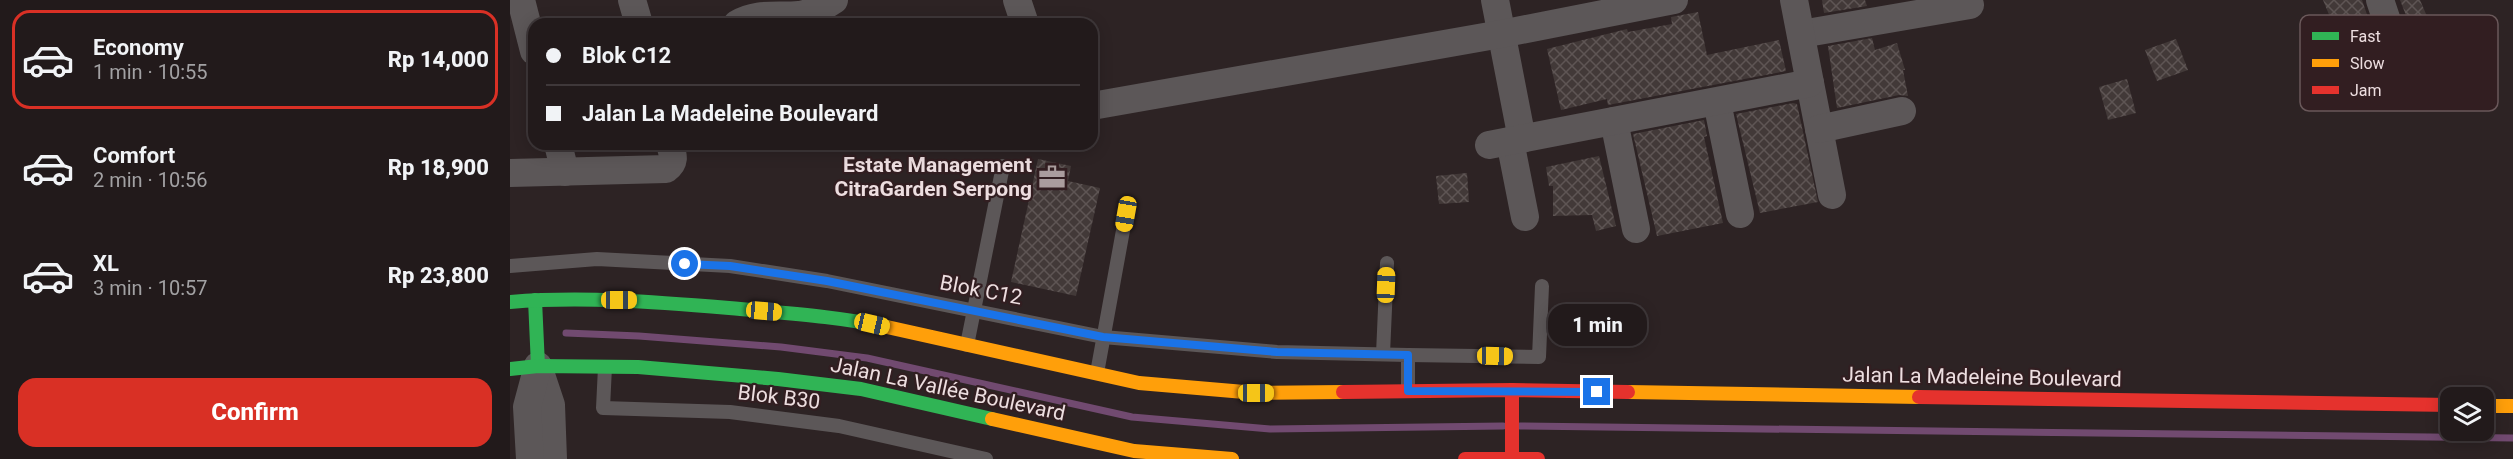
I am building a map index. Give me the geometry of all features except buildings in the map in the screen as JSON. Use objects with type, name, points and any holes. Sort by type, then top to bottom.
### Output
[{"type":"street","points":[[521,0],[528,27]]},
{"type":"street","points":[[632,0],[637,18]]},
{"type":"street","points":[[751,18],[774,14],[799,15],[823,8],[834,0]]},
{"type":"street","points":[[1017,0],[1023,18]]},
{"type":"street","points":[[1495,0],[1501,34],[1507,142],[1525,217]]},
{"type":"street","points":[[1098,105],[1501,34],[1674,0]]},
{"type":"street","points":[[1794,0],[1832,195]]},
{"type":"street","points":[[2380,0],[2385,15]]},
{"type":"street","points":[[1801,34],[1970,5]]},
{"type":"street","points":[[1507,142],[1810,83]]},
{"type":"street","points":[[1717,102],[1740,214]]},
{"type":"street","points":[[1819,129],[1902,111]]},
{"type":"street","points":[[1614,121],[1636,229]]},
{"type":"street","points":[[560,150],[565,172]]},
{"type":"street","points":[[510,173],[666,169],[671,165],[672,151]]},
{"type":"street","points":[[510,302],[535,300],[640,301],[784,313],[872,324],[1139,383],[1256,393],[1512,390],[1512,459]]},
{"type":"street","points":[[530,459],[524,368],[535,300]]},
{"type":"street","name":"Jalan La Vallée Boulevard","points":[[524,368],[638,367],[861,389],[1134,451],[1232,459]]},
{"type":"street","points":[[524,368],[550,405],[553,459]]},
{"type":"street","name":"Jalan La Madeleine Boulevard","points":[[1512,390],[2440,405]]},
{"type":"street","points":[[2494,406],[2513,406]]},
{"type":"street","points":[[1465,459],[1538,459]]},
{"type":"lane","points":[[967,345],[1003,166]]},
{"type":"lane","points":[[1097,374],[1126,214]]},
{"type":"lane","name":"Blok C12","points":[[510,266],[597,259],[730,266],[827,281],[1103,337],[1277,352],[1408,355],[1539,357],[1542,286]]},
{"type":"lane","points":[[1383,354],[1387,262]]},
{"type":"lane","points":[[1408,355],[1408,391]]},
{"type":"lane","name":"Blok B30","points":[[605,367],[603,408],[730,412],[839,426],[986,459]]},
{"type":"waterway","points":[[566,333],[781,347],[867,358],[1132,417],[1270,429],[1503,426]]},
{"type":"waterway","points":[[1520,426],[2513,438]]},
{"type":"traffic: fast","points":[[535,300],[538,366]]},
{"type":"traffic: fast","points":[[510,302],[620,300],[808,315],[887,327]]},
{"type":"traffic: fast","points":[[510,369],[538,366],[638,367],[778,379],[861,389],[992,419]]},
{"type":"traffic: slow","points":[[887,327],[1139,383],[1256,393],[1343,392]]},
{"type":"traffic: slow","points":[[1628,392],[1919,397]]},
{"type":"traffic: slow","points":[[2494,406],[2513,406]]},
{"type":"traffic: slow","points":[[992,419],[1134,451],[1232,459]]},
{"type":"traffic: jam","points":[[1343,392],[1512,390],[1628,392]]},
{"type":"traffic: jam","points":[[1512,390],[1512,459]]},
{"type":"traffic: jam","points":[[1919,397],[2440,405]]},
{"type":"traffic: jam","points":[[1465,459],[1538,459]]},
{"type":"place","name":"Estate Management CitraGarden Serpong","points":[[1052,177]]},
{"type":"route","points":[[685,264],[730,266],[827,281],[1103,337],[1277,352],[1408,355],[1408,391],[1597,392]]}]
